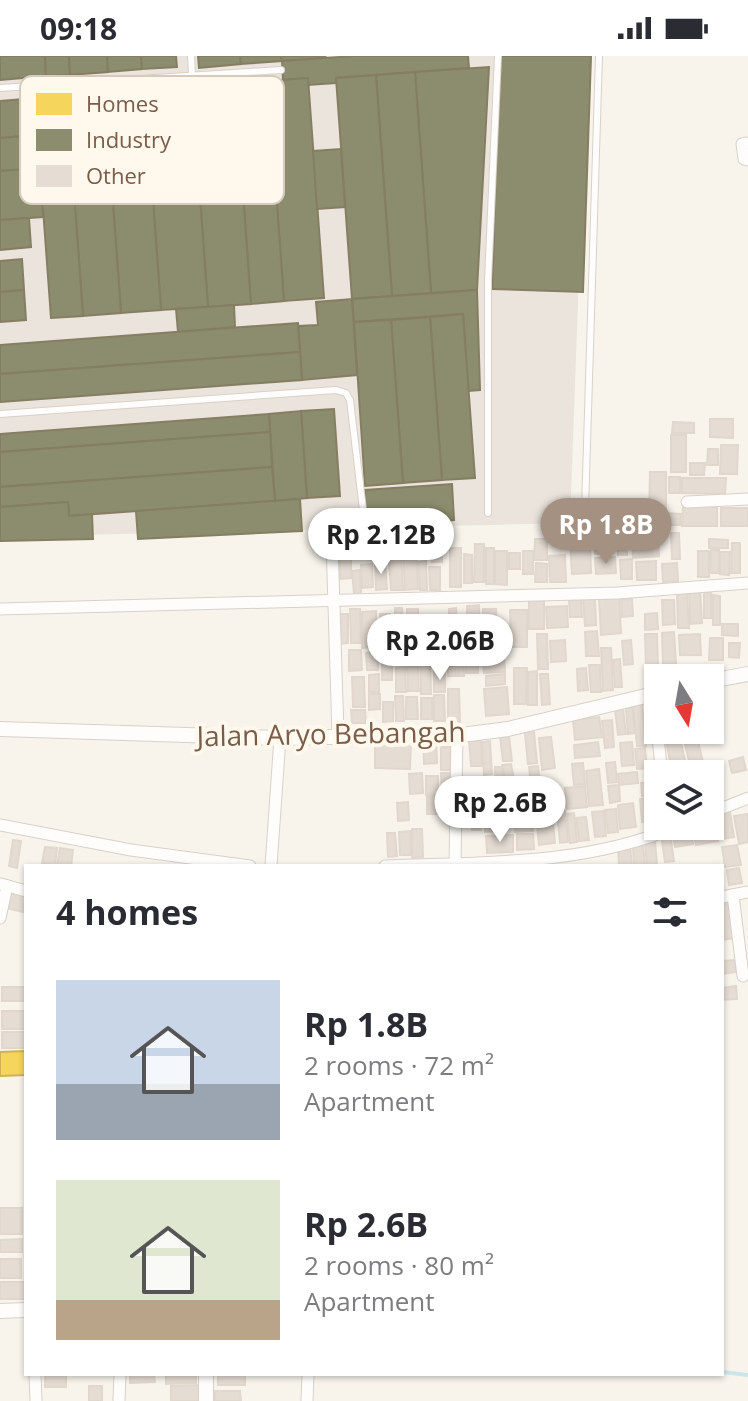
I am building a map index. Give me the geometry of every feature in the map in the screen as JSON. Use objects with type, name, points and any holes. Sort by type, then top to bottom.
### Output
[{"type":"street","points":[[748,143],[742,144],[744,159],[748,160]]},
{"type":"street","points":[[687,502],[748,499]]},
{"type":"street","points":[[332,541],[338,735]]},
{"type":"street","points":[[0,609],[617,593],[748,583]]},
{"type":"street","points":[[724,678],[748,674]]},
{"type":"street","name":"Jalan Aryo Bebangah","points":[[0,729],[280,738],[457,734],[508,729],[644,697]]},
{"type":"street","points":[[457,734],[455,864],[571,856],[644,836]]},
{"type":"street","points":[[271,864],[280,738]]},
{"type":"street","points":[[724,807],[748,798]]},
{"type":"street","points":[[0,825],[131,850],[235,864]]},
{"type":"street","points":[[0,918],[4,885],[24,890]]},
{"type":"street","points":[[743,976],[728,896],[748,892]]},
{"type":"street","points":[[0,1311],[24,1310]]},
{"type":"street","points":[[35,1376],[36,1401]]},
{"type":"street","points":[[119,1401],[120,1376]]},
{"type":"street","points":[[206,1376],[206,1401]]},
{"type":"street","points":[[307,1401],[308,1376]]},
{"type":"lane","points":[[191,56],[192,75]]},
{"type":"lane","points":[[488,513],[488,280],[498,56]]},
{"type":"lane","points":[[585,509],[599,56]]},
{"type":"lane","points":[[177,76],[281,70]]},
{"type":"lane","points":[[0,88],[20,87]]},
{"type":"lane","points":[[0,414],[336,390],[346,393],[350,400],[364,518]]},
{"type":"shaded area","points":[[0,56],[587,56],[570,523],[0,537]]},
{"type":"building: Homes","points":[[24,1051],[24,1075],[0,1076],[0,1052]]},
{"type":"building: Industry","points":[[0,56],[45,56],[46,76],[0,80]]},
{"type":"building: Industry","points":[[45,56],[69,56],[70,75],[46,76]]},
{"type":"building: Industry","points":[[69,56],[107,56],[108,72],[70,75]]},
{"type":"building: Industry","points":[[107,56],[141,56],[142,69],[108,72]]},
{"type":"building: Industry","points":[[141,56],[176,56],[177,67],[142,69]]},
{"type":"building: Industry","points":[[198,56],[240,56],[241,64],[199,68]]},
{"type":"building: Industry","points":[[240,56],[281,56],[282,61],[241,64]]},
{"type":"building: Industry","points":[[281,56],[325,56],[326,58],[282,61]]},
{"type":"building: Industry","points":[[354,56],[468,56],[469,68],[336,78],[336,83],[308,85],[308,78],[284,80],[282,61]]},
{"type":"building: Industry","points":[[500,56],[591,56],[583,292],[492,289]]},
{"type":"building: Industry","points":[[489,67],[477,290],[431,293],[415,72]]},
{"type":"building: Industry","points":[[415,72],[431,293],[392,296],[376,75]]},
{"type":"building: Industry","points":[[376,75],[392,296],[352,299],[336,78]]},
{"type":"building: Industry","points":[[308,78],[324,298],[284,301],[277,204],[284,204],[284,80]]},
{"type":"building: Industry","points":[[20,99],[20,136],[0,138],[0,101]]},
{"type":"building: Industry","points":[[20,136],[20,170],[0,171],[0,138]]},
{"type":"building: Industry","points":[[341,149],[345,207],[317,209],[313,151]]},
{"type":"building: Industry","points":[[20,170],[20,204],[42,204],[43,217],[0,220],[0,171]]},
{"type":"building: Industry","points":[[43,204],[75,204],[83,316],[51,318]]},
{"type":"building: Industry","points":[[75,204],[113,204],[121,313],[83,316]]},
{"type":"building: Industry","points":[[113,204],[153,204],[161,310],[121,313]]},
{"type":"building: Industry","points":[[153,204],[201,204],[208,307],[161,310]]},
{"type":"building: Industry","points":[[201,204],[244,204],[251,304],[208,307]]},
{"type":"building: Industry","points":[[244,204],[277,204],[284,301],[251,304]]},
{"type":"building: Industry","points":[[29,218],[31,247],[0,250],[0,220]]},
{"type":"building: Industry","points":[[22,259],[24,290],[0,292],[0,261]]},
{"type":"building: Industry","points":[[24,290],[26,320],[0,322],[0,292]]},
{"type":"building: Industry","points":[[477,290],[480,390],[468,391],[463,314],[354,322],[352,299]]},
{"type":"building: Industry","points":[[352,299],[357,375],[302,380],[298,326],[318,325],[316,302]]},
{"type":"building: Industry","points":[[234,305],[235,327],[178,332],[176,309]]},
{"type":"building: Industry","points":[[463,314],[475,478],[442,480],[430,317]]},
{"type":"building: Industry","points":[[430,317],[442,480],[403,483],[391,320]]},
{"type":"building: Industry","points":[[391,320],[403,483],[365,486],[354,322]]},
{"type":"building: Industry","points":[[298,323],[300,352],[0,374],[0,345]]},
{"type":"building: Industry","points":[[300,352],[302,380],[0,402],[0,374]]},
{"type":"building: Industry","points":[[334,409],[340,496],[307,498],[301,411]]},
{"type":"building: Industry","points":[[301,411],[307,498],[275,501],[269,414]]},
{"type":"building: Industry","points":[[269,414],[270,432],[0,452],[0,434]]},
{"type":"building: Industry","points":[[270,432],[272,467],[0,487],[0,452]]},
{"type":"building: Industry","points":[[272,467],[275,501],[69,516],[68,502],[0,507],[0,487]]},
{"type":"building: Industry","points":[[452,484],[454,520],[367,526],[365,490]]},
{"type":"building: Industry","points":[[300,499],[302,531],[138,539],[136,511]]},
{"type":"building: Industry","points":[[68,502],[69,516],[92,514],[93,539],[0,541],[0,507]]},
{"type":"building: Other","points":[[710,419],[733,419],[733,438],[710,437]]},
{"type":"building: Other","points":[[673,422],[694,423],[694,433],[672,433]]},
{"type":"building: Other","points":[[671,435],[686,435],[686,472],[671,472]]},
{"type":"building: Other","points":[[721,445],[738,445],[737,474],[720,474]]},
{"type":"building: Other","points":[[708,449],[718,449],[718,465],[707,465]]},
{"type":"building: Other","points":[[690,463],[705,463],[704,475],[690,475]]},
{"type":"building: Other","points":[[650,472],[666,472],[666,512],[649,512]]},
{"type":"building: Other","points":[[669,477],[680,477],[680,493],[669,493]]},
{"type":"building: Other","points":[[682,478],[726,478],[725,494],[682,493]]},
{"type":"building: Other","points":[[683,506],[717,507],[717,526],[682,526]]},
{"type":"building: Other","points":[[721,508],[748,508],[748,526],[721,526]]},
{"type":"building: Other","points":[[665,513],[681,514],[680,525],[665,525]]},
{"type":"building: Other","points":[[671,533],[679,533],[680,559],[672,559]]},
{"type":"building: Other","points":[[594,537],[612,537],[613,553],[595,554]]},
{"type":"building: Other","points":[[617,537],[626,537],[627,555],[618,555]]},
{"type":"building: Other","points":[[658,537],[659,556],[633,558],[632,538]]},
{"type":"building: Other","points":[[535,539],[547,539],[547,560],[534,560]]},
{"type":"building: Other","points":[[709,539],[728,540],[728,548],[709,548]]},
{"type":"building: Other","points":[[570,540],[590,540],[591,573],[572,574]]},
{"type":"building: Other","points":[[428,541],[429,558],[418,558],[418,542]]},
{"type":"building: Other","points":[[338,542],[354,542],[354,553],[338,553]]},
{"type":"building: Other","points":[[732,543],[740,543],[740,573],[731,573]]},
{"type":"building: Other","points":[[475,544],[484,544],[484,582],[474,582]]},
{"type":"building: Other","points":[[442,545],[442,562],[432,562],[432,546]]},
{"type":"building: Other","points":[[450,548],[461,548],[461,587],[450,587]]},
{"type":"building: Other","points":[[486,548],[494,548],[494,584],[486,584]]},
{"type":"building: Other","points":[[416,550],[418,589],[405,590],[403,551]]},
{"type":"building: Other","points":[[711,550],[719,550],[719,573],[710,573]]},
{"type":"building: Other","points":[[388,551],[401,551],[403,590],[391,590]]},
{"type":"building: Other","points":[[495,551],[507,551],[507,585],[495,584]]},
{"type":"building: Other","points":[[523,551],[533,551],[533,574],[523,574]]},
{"type":"building: Other","points":[[698,551],[709,551],[709,577],[698,577]]},
{"type":"building: Other","points":[[720,552],[730,552],[729,575],[720,574]]},
{"type":"building: Other","points":[[509,553],[520,553],[520,569],[509,569]]},
{"type":"building: Other","points":[[464,554],[472,555],[472,583],[464,583]]},
{"type":"building: Other","points":[[340,555],[351,555],[351,578],[340,579]]},
{"type":"building: Other","points":[[565,555],[566,582],[550,582],[549,556]]},
{"type":"building: Other","points":[[615,557],[616,573],[596,574],[595,558]]},
{"type":"building: Other","points":[[632,559],[632,579],[621,579],[620,560]]},
{"type":"building: Other","points":[[385,561],[387,589],[376,590],[375,562]]},
{"type":"building: Other","points":[[426,561],[427,590],[420,590],[418,562]]},
{"type":"building: Other","points":[[656,561],[656,580],[637,580],[636,562]]},
{"type":"building: Other","points":[[536,563],[547,564],[547,582],[535,582]]},
{"type":"building: Other","points":[[677,563],[678,581],[663,582],[662,564]]},
{"type":"building: Other","points":[[372,564],[373,587],[362,588],[361,565]]},
{"type":"building: Other","points":[[429,567],[440,567],[440,590],[430,590]]},
{"type":"building: Other","points":[[360,570],[361,593],[354,594],[352,571]]},
{"type":"building: Other","points":[[700,589],[702,623],[690,624],[689,590]]},
{"type":"building: Other","points":[[704,591],[711,592],[711,618],[704,618]]},
{"type":"building: Other","points":[[677,593],[687,593],[689,628],[678,628]]},
{"type":"building: Other","points":[[713,595],[720,596],[720,625],[713,625]]},
{"type":"building: Other","points":[[619,596],[621,633],[601,635],[599,598]]},
{"type":"building: Other","points":[[581,599],[582,617],[570,617],[569,600]]},
{"type":"building: Other","points":[[595,599],[596,625],[585,626],[583,600]]},
{"type":"building: Other","points":[[632,599],[633,616],[622,617],[621,600]]},
{"type":"building: Other","points":[[662,600],[674,600],[675,624],[663,625]]},
{"type":"building: Other","points":[[529,601],[544,601],[544,629],[529,629]]},
{"type":"building: Other","points":[[479,605],[480,643],[468,643],[467,606]]},
{"type":"building: Other","points":[[567,606],[568,627],[547,628],[546,607]]},
{"type":"building: Other","points":[[395,608],[402,608],[403,632],[395,632]]},
{"type":"building: Other","points":[[456,608],[457,641],[449,641],[449,609]]},
{"type":"building: Other","points":[[350,609],[360,609],[361,643],[351,643]]},
{"type":"building: Other","points":[[407,609],[418,609],[419,636],[407,636]]},
{"type":"building: Other","points":[[483,609],[496,609],[497,642],[484,642]]},
{"type":"building: Other","points":[[510,610],[527,610],[527,647],[511,647]]},
{"type":"building: Other","points":[[376,611],[376,647],[362,648],[362,612]]},
{"type":"building: Other","points":[[657,613],[658,629],[645,630],[645,614]]},
{"type":"building: Other","points":[[338,614],[348,614],[348,643],[338,644]]},
{"type":"building: Other","points":[[380,614],[390,614],[390,646],[381,646]]},
{"type":"building: Other","points":[[722,624],[738,624],[738,636],[722,635]]},
{"type":"building: Other","points":[[597,631],[599,656],[586,656],[585,632]]},
{"type":"building: Other","points":[[674,632],[676,664],[663,664],[662,633]]},
{"type":"building: Other","points":[[537,634],[547,634],[548,669],[538,669]]},
{"type":"building: Other","points":[[645,634],[657,634],[658,664],[646,664]]},
{"type":"building: Other","points":[[700,634],[701,655],[680,655],[679,635]]},
{"type":"building: Other","points":[[391,637],[405,637],[405,657],[392,658]]},
{"type":"building: Other","points":[[710,638],[723,638],[723,660],[709,660]]},
{"type":"building: Other","points":[[408,640],[418,640],[418,661],[408,662]]},
{"type":"building: Other","points":[[565,640],[566,661],[551,662],[550,641]]},
{"type":"building: Other","points":[[631,640],[633,664],[624,665],[622,641]]},
{"type":"building: Other","points":[[729,643],[740,643],[739,658],[729,657]]},
{"type":"building: Other","points":[[465,646],[478,646],[478,673],[466,673]]},
{"type":"building: Other","points":[[457,647],[463,647],[464,676],[458,676]]},
{"type":"building: Other","points":[[601,648],[611,648],[613,690],[603,691]]},
{"type":"building: Other","points":[[349,650],[361,650],[362,670],[349,671]]},
{"type":"building: Other","points":[[378,652],[378,670],[367,670],[366,653]]},
{"type":"building: Other","points":[[448,652],[455,652],[456,676],[448,676]]},
{"type":"building: Other","points":[[504,655],[505,672],[484,673],[483,657]]},
{"type":"building: Other","points":[[420,657],[430,657],[431,694],[421,694]]},
{"type":"building: Other","points":[[620,659],[622,687],[615,687],[613,660]]},
{"type":"building: Other","points":[[392,661],[392,680],[382,680],[382,662]]},
{"type":"building: Other","points":[[589,665],[600,665],[601,692],[591,692]]},
{"type":"building: Other","points":[[405,667],[406,692],[396,692],[396,668]]},
{"type":"building: Other","points":[[407,667],[418,667],[419,691],[408,691]]},
{"type":"building: Other","points":[[514,668],[527,668],[526,704],[514,704]]},
{"type":"building: Other","points":[[586,668],[588,690],[578,691],[577,669]]},
{"type":"building: Other","points":[[434,671],[445,671],[445,692],[434,692]]},
{"type":"building: Other","points":[[537,671],[537,705],[528,705],[528,672]]},
{"type":"building: Other","points":[[379,674],[379,692],[369,692],[369,675]]},
{"type":"building: Other","points":[[505,674],[505,684],[486,686],[486,676]]},
{"type":"building: Other","points":[[540,674],[548,674],[550,704],[542,705]]},
{"type":"building: Other","points":[[352,677],[364,677],[365,707],[353,707]]},
{"type":"building: Other","points":[[507,687],[509,714],[486,716],[484,689]]},
{"type":"building: Other","points":[[448,689],[459,689],[460,722],[448,722]]},
{"type":"building: Other","points":[[369,694],[380,694],[380,709],[369,710]]},
{"type":"building: Other","points":[[434,695],[444,695],[445,721],[434,721]]},
{"type":"building: Other","points":[[395,696],[403,696],[404,721],[396,721]]},
{"type":"building: Other","points":[[406,697],[417,697],[418,719],[406,719]]},
{"type":"building: Other","points":[[421,698],[432,698],[432,719],[421,719]]},
{"type":"building: Other","points":[[383,702],[393,702],[393,721],[383,722]]},
{"type":"building: Other","points":[[642,704],[646,746],[637,746],[633,705]]},
{"type":"building: Other","points":[[632,707],[635,733],[628,734],[626,708]]},
{"type":"building: Other","points":[[623,708],[626,734],[618,735],[615,709]]},
{"type":"building: Other","points":[[351,710],[365,710],[366,723],[352,723]]},
{"type":"building: Other","points":[[599,717],[602,737],[575,740],[573,720]]},
{"type":"building: Other","points":[[612,720],[614,747],[605,748],[602,721]]},
{"type":"building: Other","points":[[534,732],[537,763],[528,764],[525,733]]},
{"type":"building: Other","points":[[509,736],[512,761],[503,761],[500,737]]},
{"type":"building: Other","points":[[551,737],[555,768],[542,770],[539,738]]},
{"type":"building: Other","points":[[423,738],[436,738],[437,763],[424,764]]},
{"type":"building: Other","points":[[375,741],[411,742],[410,769],[375,768]]},
{"type":"building: Other","points":[[469,741],[481,741],[482,766],[471,766]]},
{"type":"building: Other","points":[[490,741],[492,774],[484,775],[482,742]]},
{"type":"building: Other","points":[[598,742],[600,756],[575,758],[574,745]]},
{"type":"building: Other","points":[[632,742],[634,765],[622,766],[620,743]]},
{"type":"building: Other","points":[[667,744],[681,744],[685,760],[670,760]]},
{"type":"building: Other","points":[[685,744],[699,744],[702,760],[689,760]]},
{"type":"building: Other","points":[[441,747],[452,747],[453,770],[441,770]]},
{"type":"building: Other","points":[[645,748],[644,768],[637,769],[635,749]]},
{"type":"building: Other","points":[[743,757],[746,770],[732,773],[729,761]]},
{"type":"building: Other","points":[[615,762],[617,782],[608,783],[606,763]]},
{"type":"building: Other","points":[[583,763],[585,784],[574,785],[572,764]]},
{"type":"building: Other","points":[[511,764],[515,785],[506,786],[502,765]]},
{"type":"building: Other","points":[[538,766],[541,792],[532,793],[529,767]]},
{"type":"building: Other","points":[[495,767],[502,767],[503,790],[496,791]]},
{"type":"building: Other","points":[[599,769],[603,805],[589,806],[586,771]]},
{"type":"building: Other","points":[[637,772],[638,783],[619,785],[618,774]]},
{"type":"building: Other","points":[[422,773],[423,793],[410,794],[409,774]]},
{"type":"building: Other","points":[[441,773],[451,773],[452,794],[442,795]]},
{"type":"building: Other","points":[[426,776],[438,776],[438,795],[426,795]]},
{"type":"building: Other","points":[[525,779],[529,801],[520,803],[515,781]]},
{"type":"building: Other","points":[[471,781],[480,781],[481,806],[472,806]]},
{"type":"building: Other","points":[[619,785],[620,801],[610,803],[608,786]]},
{"type":"building: Other","points":[[585,786],[587,807],[567,809],[565,788]]},
{"type":"building: Other","points":[[493,788],[494,817],[484,818],[483,789]]},
{"type":"building: Other","points":[[505,792],[513,793],[512,817],[504,817]]},
{"type":"building: Other","points":[[427,797],[439,797],[439,814],[427,814]]},
{"type":"building: Other","points":[[549,799],[550,812],[534,813],[532,801]]},
{"type":"building: Other","points":[[640,799],[644,799],[644,822],[642,822]]},
{"type":"building: Other","points":[[408,802],[409,820],[398,821],[397,803]]},
{"type":"building: Other","points":[[633,803],[636,827],[620,829],[618,805]]},
{"type":"building: Other","points":[[616,809],[618,832],[608,833],[605,810]]},
{"type":"building: Other","points":[[471,810],[479,810],[481,830],[472,830]]},
{"type":"building: Other","points":[[565,811],[568,842],[560,843],[557,812]]},
{"type":"building: Other","points":[[604,811],[606,836],[595,837],[592,812]]},
{"type":"building: Other","points":[[724,812],[730,812],[734,837],[724,839]]},
{"type":"building: Other","points":[[552,813],[555,843],[539,845],[536,815]]},
{"type":"building: Other","points":[[574,813],[577,842],[570,843],[566,814]]},
{"type":"building: Other","points":[[532,814],[533,831],[515,832],[514,815]]},
{"type":"building: Other","points":[[748,814],[748,842],[739,844],[734,816]]},
{"type":"building: Other","points":[[586,817],[589,840],[579,841],[576,818]]},
{"type":"building: Other","points":[[502,821],[502,831],[485,832],[485,822]]},
{"type":"building: Other","points":[[412,829],[422,829],[423,857],[412,858]]},
{"type":"building: Other","points":[[410,831],[411,855],[400,855],[399,832]]},
{"type":"building: Other","points":[[387,833],[395,833],[397,856],[388,857]]},
{"type":"building: Other","points":[[517,834],[533,834],[534,849],[517,850]]},
{"type":"building: Other","points":[[513,835],[513,852],[487,853],[486,836]]},
{"type":"building: Other","points":[[13,840],[21,841],[17,868],[9,866]]},
{"type":"building: Other","points":[[662,840],[671,840],[674,861],[665,862]]},
{"type":"building: Other","points":[[674,840],[692,840],[693,844],[675,847]]},
{"type":"building: Other","points":[[695,840],[718,840],[718,841],[696,845]]},
{"type":"building: Other","points":[[655,841],[657,864],[647,864],[645,842]]},
{"type":"building: Other","points":[[643,845],[645,864],[634,864],[633,846]]},
{"type":"building: Other","points":[[737,845],[741,865],[725,867],[722,847]]},
{"type":"building: Other","points":[[630,846],[632,864],[619,864],[618,848]]},
{"type":"building: Other","points":[[45,847],[57,848],[55,864],[42,863]]},
{"type":"building: Other","points":[[60,848],[73,850],[71,864],[57,864]]},
{"type":"building: Other","points":[[739,868],[742,883],[729,885],[727,870]]},
{"type":"building: Other","points":[[9,893],[24,896],[23,912],[6,908]]},
{"type":"building: Other","points":[[729,903],[734,938],[724,940],[724,904]]},
{"type":"building: Other","points":[[735,960],[736,972],[724,974],[724,961]]},
{"type":"building: Other","points":[[736,986],[737,999],[724,1000],[724,988]]},
{"type":"building: Other","points":[[2,987],[24,987],[24,1001],[2,1001]]},
{"type":"building: Other","points":[[2,1011],[24,1011],[24,1029],[2,1029]]},
{"type":"building: Other","points":[[2,1032],[24,1032],[24,1048],[2,1048]]},
{"type":"building: Other","points":[[0,1208],[22,1208],[22,1234],[0,1234]]},
{"type":"building: Other","points":[[22,1239],[22,1252],[0,1252],[0,1240]]},
{"type":"building: Other","points":[[0,1259],[21,1259],[21,1278],[0,1278]]},
{"type":"building: Other","points":[[0,1282],[24,1282],[24,1299],[0,1299]]},
{"type":"building: Other","points":[[45,1376],[66,1376],[66,1387],[45,1387]]},
{"type":"building: Other","points":[[130,1376],[154,1376],[155,1382],[130,1383]]},
{"type":"building: Other","points":[[166,1376],[196,1376],[196,1383],[166,1384]]},
{"type":"building: Other","points":[[218,1376],[245,1376],[245,1385],[218,1385]]},
{"type":"building: Other","points":[[199,1385],[199,1401],[171,1401],[171,1386]]},
{"type":"building: Other","points":[[89,1386],[102,1386],[102,1401],[89,1401]]},
{"type":"building: Other","points":[[215,1391],[240,1391],[241,1401],[215,1401]]},
{"type":"waterway","points":[[724,1372],[748,1375]]}]
